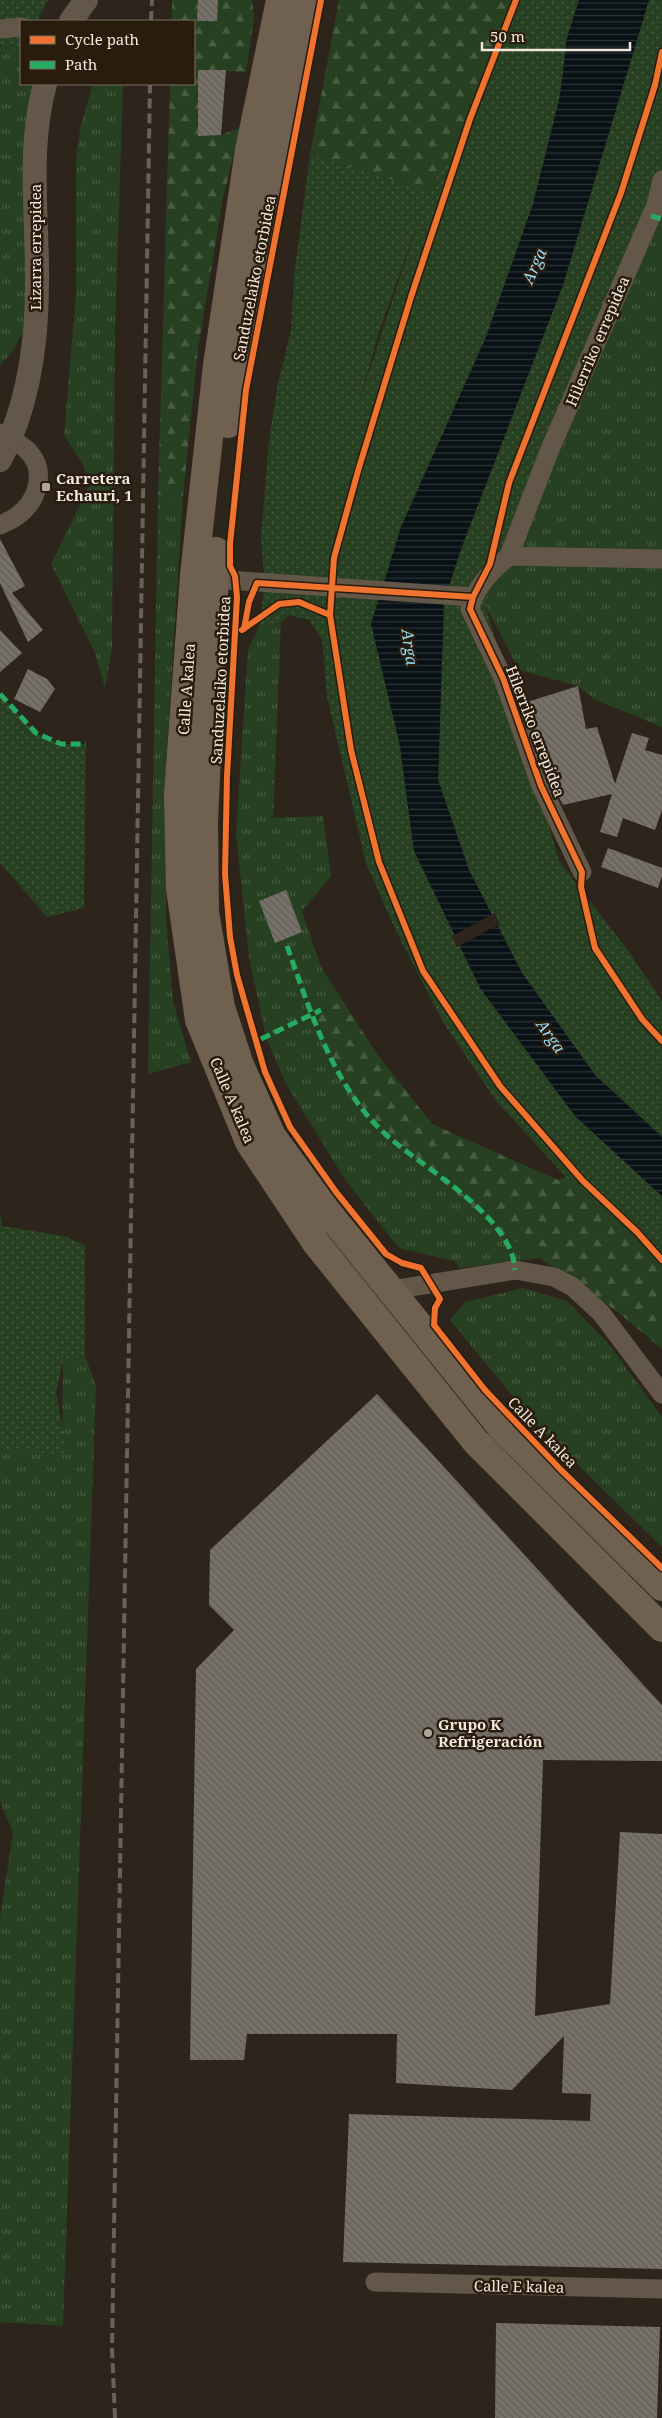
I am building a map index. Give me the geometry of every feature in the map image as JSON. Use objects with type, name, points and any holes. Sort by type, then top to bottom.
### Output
[{"type":"main road","name":"Sanduzelaiko etorbidea","points":[[204,577],[230,410],[283,112],[308,0]]},
{"type":"main road","name":"Sanduzelaiko etorbidea","points":[[204,577],[217,365],[249,150],[284,1]]},
{"type":"main road","name":"Calle A kalea","points":[[204,577],[206,912],[221,1006],[240,1065],[272,1136],[326,1210],[501,1427],[662,1587]]},
{"type":"main road","name":"Calle A kalea","points":[[204,577],[178,794],[180,889],[200,1020],[249,1142],[316,1243],[476,1442],[662,1628]]},
{"type":"street","points":[[72,20],[86,0]]},
{"type":"street","points":[[283,112],[286,54],[284,1]]},
{"type":"street","points":[[0,30],[20,26]]},
{"type":"street","name":"Lizarra errepidea","points":[[0,460],[5,436],[21,409],[32,350],[38,284],[34,150],[40,102],[45,85]]},
{"type":"street","name":"Hilerriko errepidea","points":[[582,872],[541,786],[504,678],[470,609],[472,598],[496,567],[509,556],[548,454],[656,205],[662,180]]},
{"type":"street","points":[[0,525],[17,516],[28,507],[36,493],[39,475],[29,452],[5,436]]},
{"type":"street","points":[[509,556],[662,559]]},
{"type":"street","points":[[204,577],[290,586],[472,598]]},
{"type":"street","points":[[392,1290],[515,1270],[554,1277],[573,1287],[601,1313],[662,1394]]},
{"type":"street","name":"Calle E kalea","points":[[375,2282],[662,2289]]},
{"type":"green space","points":[[0,0],[48,0],[38,20],[20,20],[20,42],[0,49]]},
{"type":"green space","points":[[172,0],[252,0],[254,18],[246,72],[198,70],[198,135],[221,135],[240,128],[223,198],[198,349],[183,496],[158,495],[170,85],[195,85],[195,20],[172,20]]},
{"type":"green space","points":[[339,0],[512,0],[470,119],[429,191],[310,155]]},
{"type":"green space","points":[[512,0],[579,0],[567,38],[560,96],[533,204],[486,337],[401,527],[400,746],[414,851],[575,1116],[662,1196],[662,1260],[637,1232],[566,1177],[496,1101],[443,1022],[396,931],[366,863],[327,696],[322,639],[309,620],[289,615],[281,622],[259,626],[265,584],[261,538],[269,441],[278,383],[291,331],[294,276],[310,155],[429,191],[470,119]],"holes":[[[418,222],[359,402],[379,332]]]},
{"type":"green space","points":[[649,0],[662,0],[662,203],[509,556],[485,604],[559,861],[627,949],[662,1001],[662,1137],[595,1075],[522,973],[469,870],[438,780],[444,601],[461,549],[563,285]]},
{"type":"green space","points":[[20,42],[20,85],[51,85],[36,308],[12,352],[0,365],[0,49]]},
{"type":"green space","points":[[93,85],[123,85],[115,333],[112,648],[105,688],[95,653],[51,564],[90,484],[83,464],[64,435],[76,293],[76,161],[80,128]]},
{"type":"green space","points":[[662,210],[662,727],[596,700],[578,686],[519,670],[485,604],[509,556]]},
{"type":"green space","points":[[158,495],[183,496],[166,764],[166,917],[173,1002],[191,1062],[148,1074]]},
{"type":"green space","points":[[281,622],[273,818],[323,816],[331,876],[302,911],[321,967],[343,1001],[313,1015],[346,1088],[382,1131],[499,1230],[540,1258],[459,1268],[455,1261],[399,1248],[346,1181],[286,1084],[266,1037],[249,957],[236,834],[248,649],[259,626]]},
{"type":"green space","points":[[0,694],[36,733],[61,744],[86,744],[84,908],[47,917],[0,863]]},
{"type":"green space","points":[[343,1001],[377,1054],[432,1124],[558,1180],[566,1177],[583,1181],[637,1232],[662,1260],[662,1349],[618,1312],[499,1230],[382,1131],[346,1088],[313,1015]]},
{"type":"green space","points":[[0,1213],[2,1226],[64,1236],[85,1245],[85,1356],[63,1360],[56,1392],[67,1455],[0,1449]]},
{"type":"green space","points":[[523,1288],[567,1301],[608,1343],[662,1417],[662,1547],[534,1422],[450,1320],[465,1302]]},
{"type":"green space","points":[[85,1356],[96,1386],[63,2326],[0,2322],[0,1918],[13,1832],[0,1802],[0,1447],[62,1451],[63,1360]]},
{"type":"water","name":"Arga","points":[[579,0],[649,0],[563,285],[461,549],[444,601],[438,780],[469,870],[522,973],[595,1075],[662,1137],[662,1196],[575,1116],[480,988],[414,851],[400,746],[371,624],[401,527],[486,337],[533,204],[560,96],[567,38]]},
{"type":"pier","points":[[495,913],[500,924],[457,947],[452,936]]},
{"type":"building","points":[[198,0],[218,0],[217,21],[197,21]]},
{"type":"building","points":[[198,70],[226,70],[221,135],[198,136]]},
{"type":"building","points":[[0,539],[25,586],[12,593],[43,630],[28,642],[0,583]]},
{"type":"building","points":[[0,630],[22,653],[0,672]]},
{"type":"building","points":[[28,669],[47,679],[55,689],[40,712],[14,699]]},
{"type":"building","points":[[578,686],[586,729],[597,727],[615,784],[632,733],[649,738],[645,750],[662,755],[662,810],[655,830],[623,818],[617,837],[600,832],[612,794],[563,805],[551,782],[524,703]]},
{"type":"building","points":[[608,848],[662,868],[662,876],[658,888],[601,867]]},
{"type":"building","points":[[286,890],[302,932],[275,943],[259,901]]},
{"type":"building","name":"Grupo K Refrigeración","points":[[377,1394],[662,1705],[662,1761],[543,1760],[535,2016],[610,2004],[620,1832],[662,1834],[662,2269],[343,2262],[349,2114],[590,2121],[591,2094],[562,2093],[564,2036],[512,2090],[396,2083],[397,2034],[247,2034],[244,2060],[190,2060],[196,1669],[234,1630],[209,1605],[210,1550]]},
{"type":"building","points":[[496,2323],[660,2327],[657,2418],[495,2418]]},
{"type":"railway","points":[[151,20],[152,0]]},
{"type":"railway","points":[[115,2418],[112,2349],[150,85]]},
{"type":"marked path","points":[[651,216],[662,219]]},
{"type":"marked path","points":[[0,694],[36,733],[61,744],[86,744]]},
{"type":"marked path","points":[[287,946],[324,1044],[349,1091],[382,1131],[481,1211],[498,1230],[510,1249],[515,1270]]},
{"type":"marked path","points":[[261,1039],[321,1010]]},
{"type":"cycle path","points":[[321,0],[246,390],[230,544],[230,566],[235,576],[237,597],[227,776],[225,874],[230,937],[237,975],[265,1072],[290,1127],[336,1192],[386,1254],[402,1263],[421,1268],[440,1299],[435,1308],[434,1325],[485,1390],[561,1470],[662,1568]]},
{"type":"cycle path","points":[[516,0],[470,119],[411,297],[358,471],[334,558],[330,615],[351,750],[379,862],[423,971],[500,1086],[583,1181],[637,1232],[662,1260]]},
{"type":"cycle path","points":[[662,52],[655,85],[621,193],[509,483],[490,564],[473,597],[470,609],[503,678],[541,786],[582,872],[581,887],[595,948],[642,1019],[662,1041]]},
{"type":"cycle path","points":[[244,629],[249,602],[257,583],[473,597]]},
{"type":"cycle path","points":[[242,630],[279,604],[299,602],[330,615]]},
{"type":"place","name":"Carretera Echauri, 1","points":[[46,487]]},
{"type":"place","name":"Grupo K Refrigeración","points":[[428,1733]]}]
